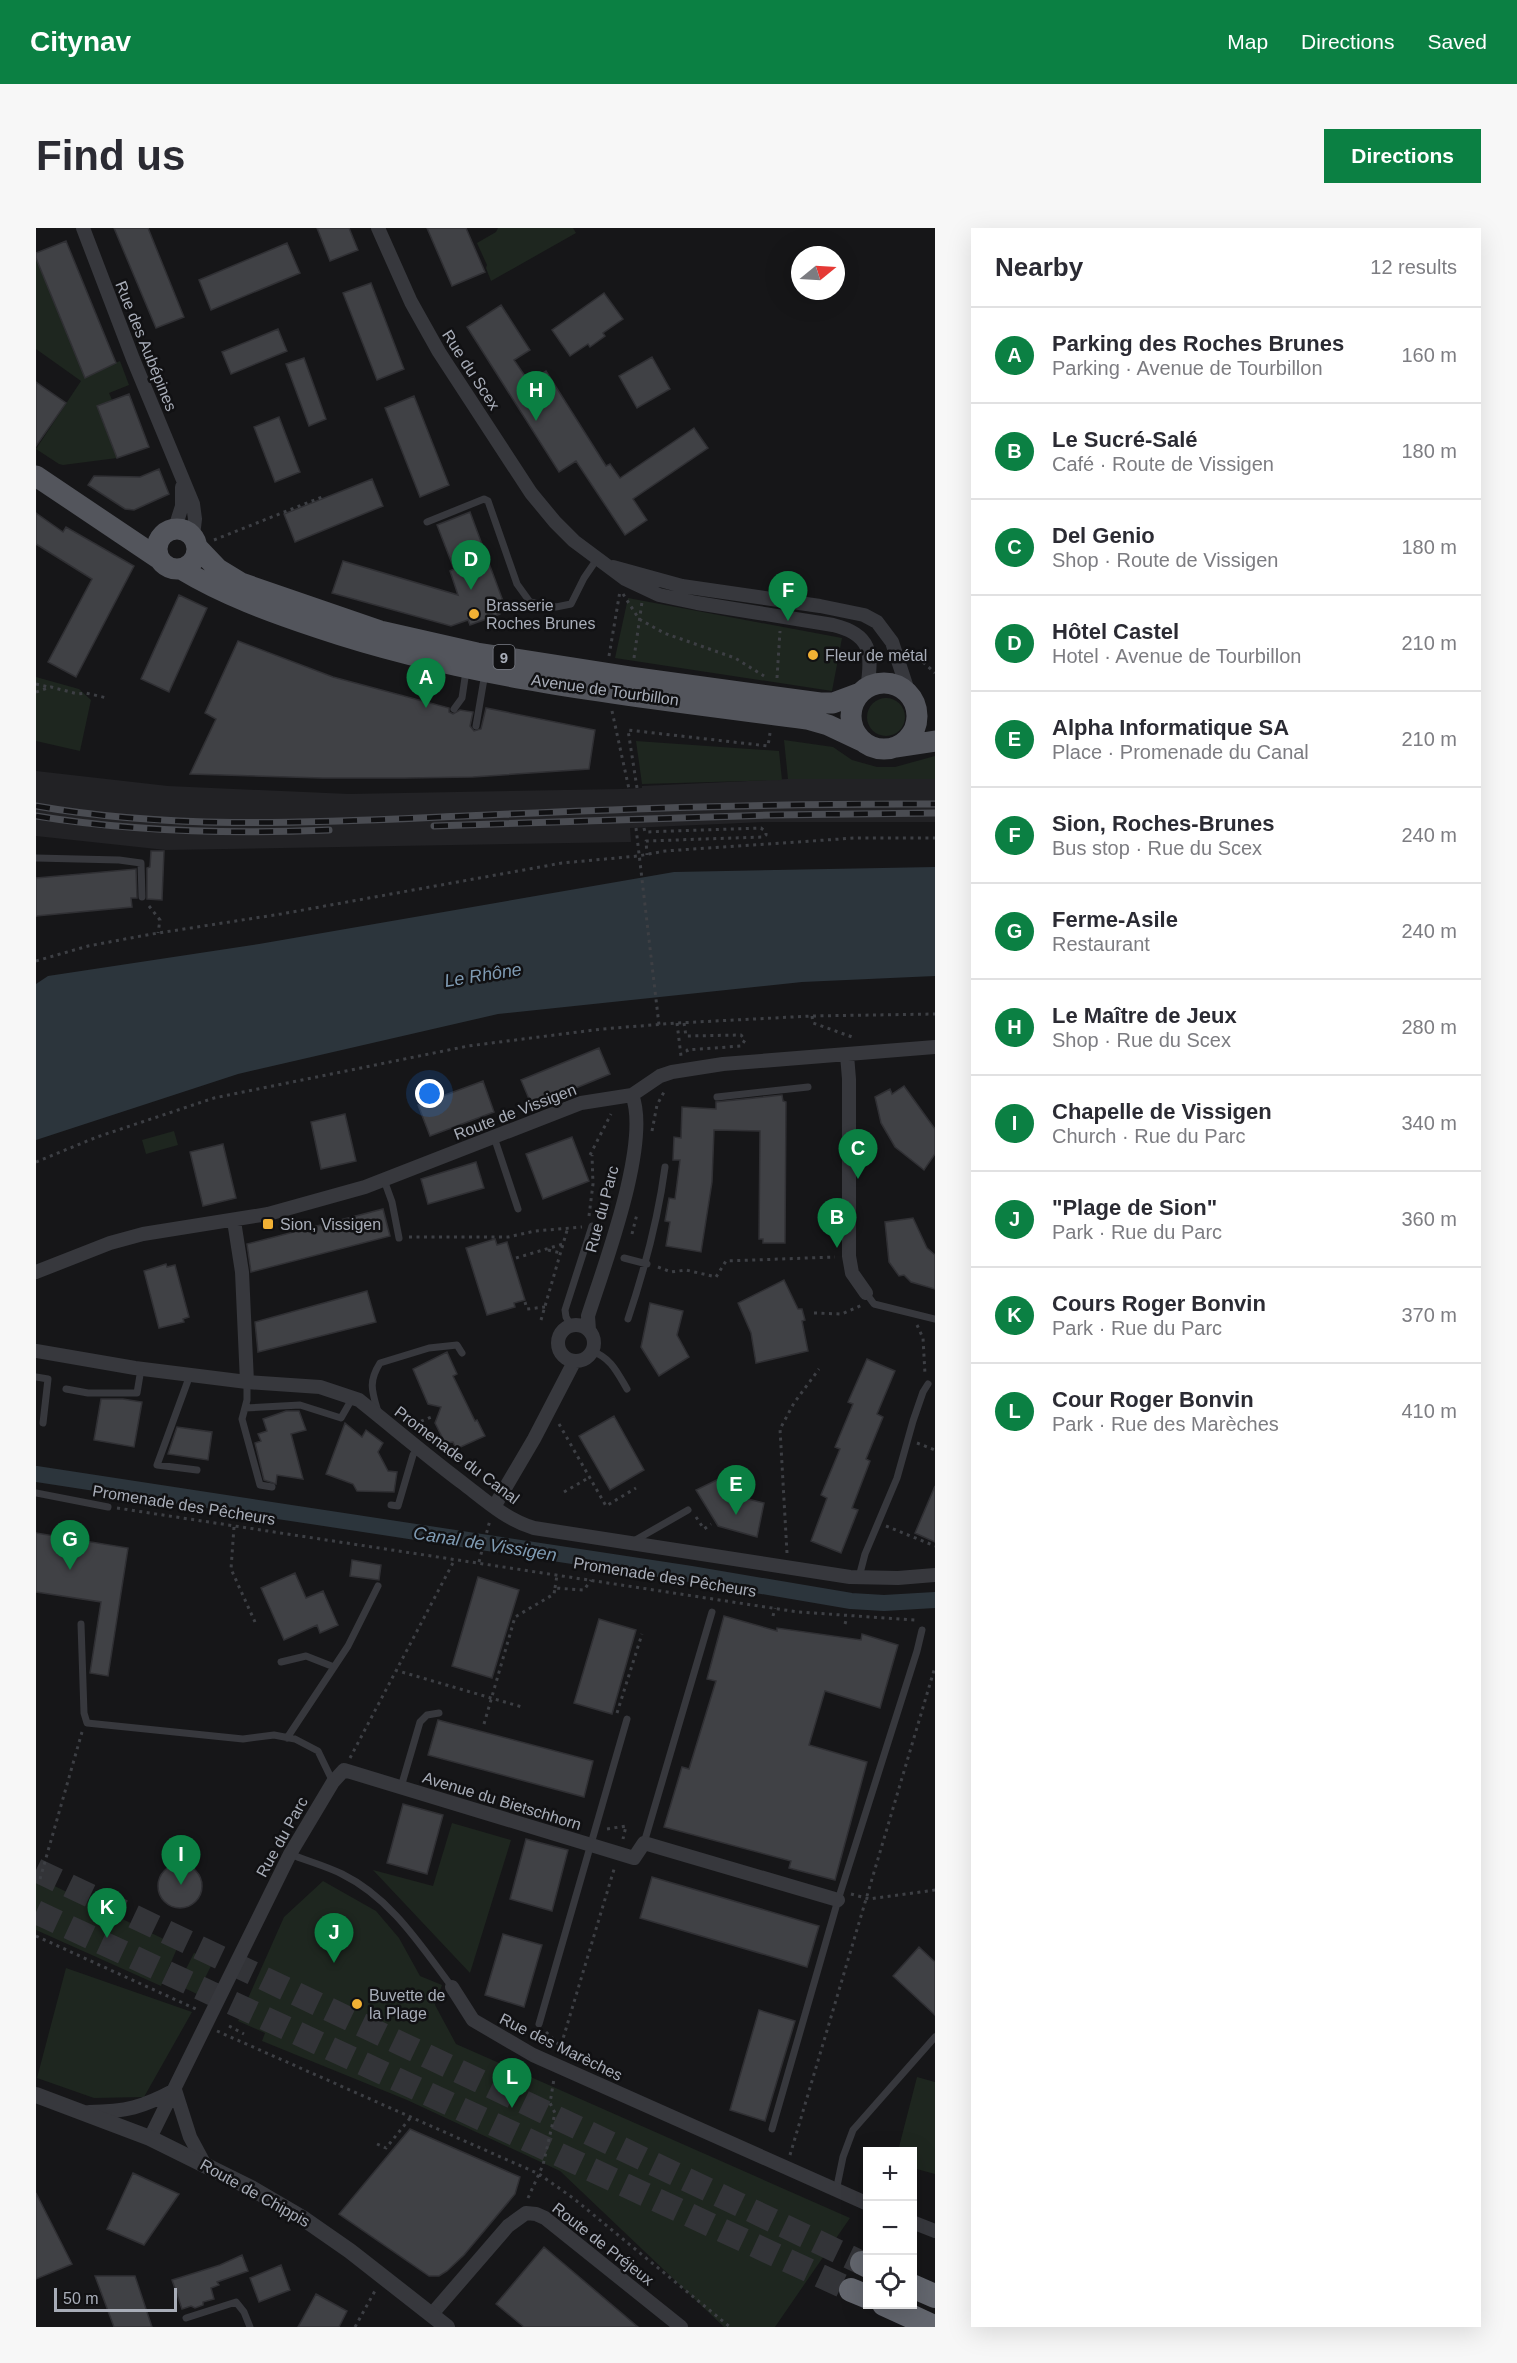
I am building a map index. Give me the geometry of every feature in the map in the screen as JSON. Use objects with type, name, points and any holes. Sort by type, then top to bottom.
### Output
[{"type":"highway","points":[[917,2288],[935,2296]]},
{"type":"highway","points":[[895,2309],[934,2327]]},
{"type":"main road","points":[[36,476],[158,558]]},
{"type":"main road","points":[[72,499],[134,525],[189,537]]},
{"type":"main road","points":[[158,558],[158,542],[189,537]]},
{"type":"main road","points":[[181,569],[193,561],[189,537]]},
{"type":"main road","name":"Avenue de Tourbillon","points":[[189,537],[218,569],[248,586],[380,631],[415,640],[477,653],[576,669],[820,703],[833,703],[864,691]]},
{"type":"main road","name":"Avenue de Tourbillon","points":[[158,558],[168,567],[181,569],[218,590],[303,623],[358,641],[476,670],[599,691],[807,719],[828,725],[862,741]]},
{"type":"main road","points":[[935,708],[911,697],[901,688],[880,683],[864,691],[855,701],[851,715],[854,729],[862,741],[876,748],[935,741]]},
{"type":"main road","points":[[896,747],[909,738],[915,729],[917,714],[911,697]]},
{"type":"street","name":"Rue des Aubépines","points":[[83,228],[194,509],[189,537]]},
{"type":"street","name":"Rue du Scex","points":[[378,228],[429,336],[531,493],[555,522],[639,588],[690,602],[852,630],[864,640],[868,648],[870,667],[864,691]]},
{"type":"street","name":"Rue des Aubépines","points":[[180,476],[189,537]]},
{"type":"street","name":"Rue du Scex","points":[[603,562],[682,586],[819,606],[864,615],[881,626],[892,642],[911,697]]},
{"type":"street","name":"Route de Vissigen","points":[[36,1272],[110,1243],[143,1234],[234,1221],[293,1208],[384,1180],[581,1103],[632,1095],[660,1076],[680,1070],[723,1064],[935,1047]]},
{"type":"street","points":[[847,1055],[849,1256],[852,1273],[868,1297]]},
{"type":"street","name":"Rue du Parc","points":[[592,1351],[594,1340],[589,1330],[588,1316],[622,1208],[632,1162],[638,1114],[632,1095]]},
{"type":"street","points":[[234,1221],[242,1272],[248,1382]]},
{"type":"street","points":[[589,1330],[584,1327],[571,1326],[561,1333],[558,1345],[562,1356],[574,1362],[585,1359],[592,1351]]},
{"type":"street","name":"Promenade du Canal","points":[[36,1351],[141,1369],[248,1382],[320,1387],[353,1397],[494,1507],[534,1528],[859,1577],[935,1575]]},
{"type":"street","points":[[494,1507],[534,1439],[574,1362]]},
{"type":"street","name":"Rue du Parc","points":[[150,2138],[290,1854],[333,1782],[344,1770]]},
{"type":"street","name":"Avenue du Bietschhorn","points":[[344,1770],[619,1853]]},
{"type":"street","points":[[619,1853],[634,1858],[644,1844],[840,1895]]},
{"type":"street","name":"Rue des Marèches","points":[[452,1988],[473,2020],[533,2055],[863,2202]]},
{"type":"street","points":[[83,2112],[116,2112],[147,2105],[175,2090],[190,2137],[204,2163]]},
{"type":"street","name":"Route de Chippis","points":[[38,2097],[150,2138],[204,2163],[304,2219],[368,2264],[447,2327]]},
{"type":"street","name":"Route de Préjeux","points":[[432,2314],[508,2226],[520,2216],[536,2214],[545,2218],[591,2253],[681,2327]]},
{"type":"street","points":[[917,2224],[935,2231]]},
{"type":"lane","points":[[427,522],[484,499],[488,501],[518,584],[530,602],[556,607],[571,604],[584,578],[603,562]]},
{"type":"lane","points":[[454,709],[476,670]]},
{"type":"lane","points":[[476,670],[476,726]]},
{"type":"lane","points":[[36,858],[119,860],[141,863],[142,897]]},
{"type":"lane","points":[[717,1097],[807,1087]]},
{"type":"lane","points":[[495,1137],[518,1209]]},
{"type":"lane","points":[[628,1319],[647,1264],[660,1205],[665,1167]]},
{"type":"lane","points":[[384,1180],[402,1236]]},
{"type":"lane","points":[[571,1326],[565,1310],[592,1226]]},
{"type":"lane","points":[[624,1258],[647,1264]]},
{"type":"lane","points":[[868,1297],[874,1304],[935,1319]]},
{"type":"lane","points":[[380,1417],[372,1391],[372,1375],[380,1363],[429,1348],[457,1345],[462,1353]]},
{"type":"lane","points":[[592,1351],[604,1355],[627,1389]]},
{"type":"lane","points":[[66,1389],[88,1393],[99,1391],[137,1393],[141,1369]]},
{"type":"lane","points":[[190,1375],[157,1465],[197,1470]]},
{"type":"lane","points":[[36,1377],[48,1379],[43,1423]]},
{"type":"lane","points":[[248,1382],[242,1419],[260,1485],[272,1487]]},
{"type":"lane","points":[[859,1577],[865,1554],[897,1478],[923,1392],[928,1384]]},
{"type":"lane","points":[[245,1408],[300,1405],[341,1418],[353,1397]]},
{"type":"lane","points":[[391,1505],[398,1506],[413,1455],[417,1449]]},
{"type":"lane","name":"Promenade des Pêcheurs","points":[[36,1494],[108,1507]]},
{"type":"lane","points":[[630,1543],[688,1510]]},
{"type":"lane","points":[[287,1738],[348,1646],[378,1586]]},
{"type":"lane","points":[[644,1844],[712,1612]]},
{"type":"lane","points":[[81,1624],[84,1713],[87,1723],[243,1739],[274,1736],[295,1739],[318,1751],[333,1782]]},
{"type":"lane","points":[[772,2129],[840,1895],[922,1630]]},
{"type":"lane","points":[[281,1662],[306,1656],[334,1667]]},
{"type":"lane","points":[[401,1787],[420,1722],[427,1715],[439,1713]]},
{"type":"lane","points":[[539,2024],[627,1719]]},
{"type":"lane","name":"Rue des Marèches","points":[[290,1854],[343,1875],[377,1897],[407,1927],[452,1988]]},
{"type":"lane","points":[[836,2191],[843,2157],[853,2130],[935,2037]]},
{"type":"lane","points":[[186,2318],[236,2302],[244,2312],[250,2327]]},
{"type":"path","points":[[189,537],[321,497]]},
{"type":"path","points":[[608,662],[620,590],[639,619],[664,633],[735,658],[770,680]]},
{"type":"path","points":[[633,666],[643,598]]},
{"type":"path","points":[[776,689],[781,623]]},
{"type":"path","points":[[36,684],[107,698]]},
{"type":"path","points":[[36,692],[51,687]]},
{"type":"path","points":[[614,719],[629,789]]},
{"type":"path","points":[[637,788],[628,730],[768,746],[771,723]]},
{"type":"path","points":[[636,828],[659,1025]]},
{"type":"path","points":[[644,828],[645,832],[761,828],[766,832],[763,837],[646,841],[647,855]]},
{"type":"path","points":[[36,961],[88,946],[562,863],[647,855],[664,851],[855,838],[935,838]]},
{"type":"path","points":[[142,897],[160,920],[158,933]]},
{"type":"path","points":[[36,1162],[97,1137],[214,1098],[468,1046],[602,1029],[677,1023],[812,1016],[935,1014]]},
{"type":"path","points":[[812,1016],[813,1023],[858,1039]]},
{"type":"path","points":[[677,1023],[682,1057],[689,1057],[687,1050],[741,1046],[745,1040],[741,1035],[686,1036],[684,1023]]},
{"type":"path","points":[[402,1236],[416,1238],[508,1237],[535,1230],[587,1227],[593,1184],[591,1155],[611,1114]]},
{"type":"path","points":[[541,1320],[568,1227]]},
{"type":"path","points":[[516,1258],[563,1244]]},
{"type":"path","points":[[546,1249],[561,1253]]},
{"type":"path","points":[[647,1264],[671,1272],[686,1270],[716,1277],[726,1261],[849,1256]]},
{"type":"path","points":[[814,1313],[842,1314],[868,1297]]},
{"type":"path","points":[[525,1302],[527,1309],[545,1307]]},
{"type":"path","points":[[917,1314],[916,1321],[923,1338],[924,1372],[928,1384]]},
{"type":"path","points":[[788,1568],[780,1429],[794,1404],[819,1370]]},
{"type":"path","points":[[556,1420],[606,1506],[636,1488]]},
{"type":"path","points":[[908,1439],[935,1450]]},
{"type":"path","points":[[564,1492],[590,1477]]},
{"type":"path","name":"Promenade des Pêcheurs","points":[[108,1507],[776,1608],[847,1617],[921,1620]]},
{"type":"path","points":[[688,1510],[695,1515],[704,1529],[711,1524]]},
{"type":"path","points":[[878,1523],[935,1546]]},
{"type":"path","points":[[234,1527],[231,1569],[255,1622]]},
{"type":"path","points":[[479,1562],[485,1534]]},
{"type":"path","points":[[344,1770],[454,1559]]},
{"type":"path","points":[[484,1724],[515,1617],[554,1594],[557,1575]]},
{"type":"path","points":[[555,1588],[584,1590],[591,1580]]},
{"type":"path","points":[[773,1616],[776,1608]]},
{"type":"path","points":[[845,1624],[847,1617]]},
{"type":"path","points":[[789,2157],[935,1667]]},
{"type":"path","points":[[395,1670],[522,1707]]},
{"type":"path","points":[[40,1879],[81,1734],[87,1723]]},
{"type":"path","points":[[539,2174],[555,2113],[550,2103],[555,2065],[626,1827],[602,1830],[596,1828]]},
{"type":"path","points":[[840,1895],[866,1898],[935,1890]]},
{"type":"path","points":[[36,1936],[202,2011],[206,2023]]},
{"type":"path","points":[[220,2021],[215,2031],[539,2174],[573,2198],[730,2327]]},
{"type":"path","points":[[539,2024],[561,2047]]},
{"type":"path","points":[[229,2026],[244,2034]]},
{"type":"path","points":[[377,2144],[386,2148],[411,2117]]},
{"type":"path","points":[[355,2327],[376,2288]]},
{"type":"shaded area","points":[[498,228],[573,228],[576,233],[491,281],[477,243],[496,232]]},
{"type":"shaded area","points":[[36,258],[85,376],[120,361],[129,385],[109,393],[112,400],[97,406],[117,458],[63,465],[36,449],[81,381],[36,349]]},
{"type":"shaded area","points":[[628,598],[842,638],[832,691],[615,658]]},
{"type":"shaded area","points":[[36,677],[79,689],[91,700],[80,751],[36,741]]},
{"type":"shaded area","points":[[886,698],[893,699],[899,704],[904,710],[904,724],[899,730],[893,735],[886,736],[879,735],[873,730],[868,724],[867,717],[868,710],[873,704],[879,699]]},
{"type":"shaded area","points":[[784,740],[833,747],[852,760],[877,767],[895,767],[935,756],[935,779],[788,779]]},
{"type":"shaded area","points":[[636,741],[779,751],[782,780],[642,784]]},
{"type":"shaded area","points":[[36,771],[168,786],[349,794],[622,789],[788,779],[935,779],[935,822],[765,822],[630,828],[631,842],[166,850],[36,836]]},
{"type":"shaded area","points":[[174,1131],[178,1145],[146,1154],[142,1140]]},
{"type":"shaded area","points":[[452,1823],[511,1840],[470,1973],[373,1870],[433,1886]]},
{"type":"shaded area","points":[[36,1877],[178,1946],[161,1986],[36,1930]]},
{"type":"shaded area","points":[[323,1881],[376,1911],[399,1938],[420,1976],[442,1985],[435,2005],[456,2044],[850,2218],[775,2327],[724,2327],[560,2171],[407,2100],[262,2041],[265,2033],[238,2021],[284,1917]]},
{"type":"shaded area","points":[[194,1953],[213,1962],[197,1994],[178,1985]]},
{"type":"shaded area","points":[[66,1968],[192,2012],[144,2097],[94,2098],[37,2078]]},
{"type":"shaded area","points":[[917,2077],[935,2082],[935,2174],[917,2169],[917,2147],[899,2147]]},
{"type":"water","name":"Le Rhône","points":[[935,867],[935,976],[802,982],[498,1014],[238,1074],[36,1140],[36,984],[48,976],[259,944],[674,872]]},
{"type":"building","points":[[114,228],[148,228],[184,317],[156,328]]},
{"type":"building","points":[[317,228],[349,228],[358,250],[330,261]]},
{"type":"building","points":[[427,228],[466,228],[485,272],[452,286]]},
{"type":"building","points":[[66,241],[116,363],[85,378],[36,258],[36,253]]},
{"type":"building","points":[[287,243],[300,273],[211,310],[199,280]]},
{"type":"building","points":[[371,283],[404,369],[377,380],[343,293]]},
{"type":"building","points":[[604,293],[623,319],[603,333],[605,336],[590,347],[588,344],[570,356],[552,330]]},
{"type":"building","points":[[501,305],[530,350],[514,360],[529,382],[546,371],[606,466],[610,464],[620,478],[694,428],[708,448],[633,499],[647,520],[625,535],[576,461],[559,472],[467,327]]},
{"type":"building","points":[[278,329],[287,351],[231,374],[222,352]]},
{"type":"building","points":[[652,357],[670,389],[637,408],[619,376]]},
{"type":"building","points":[[304,358],[326,419],[309,426],[286,364]]},
{"type":"building","points":[[36,382],[66,403],[36,446]]},
{"type":"building","points":[[129,394],[149,447],[117,458],[97,406]]},
{"type":"building","points":[[414,396],[449,485],[420,497],[385,408]]},
{"type":"building","points":[[279,417],[300,472],[275,482],[254,427]]},
{"type":"building","points":[[159,469],[169,494],[134,510],[125,509],[88,485],[94,476],[140,477]]},
{"type":"building","points":[[372,479],[383,506],[295,542],[284,514]]},
{"type":"building","points":[[470,512],[503,601],[496,604],[500,614],[470,625],[468,620],[451,626],[332,593],[343,561],[458,595],[450,571],[454,569],[437,525]]},
{"type":"building","points":[[36,513],[63,532],[66,527],[134,566],[76,677],[48,662],[92,579],[36,544]]},
{"type":"building","points":[[179,595],[207,608],[169,692],[141,679]]},
{"type":"building","points":[[238,641],[333,677],[449,708],[449,712],[453,714],[460,710],[473,712],[470,726],[474,731],[481,729],[486,708],[595,730],[589,769],[473,777],[405,778],[190,774],[216,719],[205,713]]},
{"type":"building","points":[[151,851],[164,851],[162,900],[147,899],[147,868],[150,867]]},
{"type":"building","points":[[136,869],[137,898],[131,898],[132,907],[36,916],[36,878]]},
{"type":"building","points":[[599,1048],[610,1074],[532,1106],[521,1080]]},
{"type":"building","points":[[483,1081],[494,1112],[430,1136],[418,1105]]},
{"type":"building","points":[[904,1086],[935,1129],[935,1154],[924,1170],[895,1147],[881,1123],[875,1097],[890,1089],[892,1094]]},
{"type":"building","points":[[782,1095],[783,1101],[786,1102],[785,1243],[763,1243],[763,1239],[759,1239],[760,1131],[714,1130],[712,1182],[701,1252],[666,1246],[670,1222],[665,1221],[669,1198],[675,1199],[680,1160],[673,1160],[674,1137],[681,1138],[682,1107],[716,1109],[716,1102]]},
{"type":"building","points":[[345,1114],[356,1161],[321,1169],[311,1122]]},
{"type":"building","points":[[572,1137],[589,1181],[543,1199],[526,1154]]},
{"type":"building","points":[[223,1144],[236,1198],[203,1206],[190,1152]]},
{"type":"building","points":[[476,1162],[484,1188],[428,1204],[421,1179]]},
{"type":"building","points":[[383,1209],[390,1236],[251,1272],[247,1244]]},
{"type":"building","points":[[913,1218],[927,1248],[935,1255],[935,1289],[911,1282],[904,1275],[899,1276],[889,1262],[885,1222]]},
{"type":"building","points":[[495,1239],[497,1245],[507,1242],[525,1300],[514,1303],[515,1307],[487,1315],[466,1248]]},
{"type":"building","points":[[166,1264],[167,1267],[175,1265],[189,1317],[183,1319],[184,1322],[159,1328],[144,1271]]},
{"type":"building","points":[[784,1280],[798,1309],[802,1309],[808,1351],[756,1363],[751,1333],[738,1303]]},
{"type":"building","points":[[367,1291],[376,1322],[258,1352],[255,1322]]},
{"type":"building","points":[[650,1303],[683,1311],[677,1335],[689,1357],[659,1376],[641,1347]]},
{"type":"building","points":[[447,1352],[457,1374],[453,1376],[485,1436],[456,1449],[453,1442],[445,1443],[435,1423],[441,1407],[428,1404],[413,1369]]},
{"type":"building","points":[[867,1359],[895,1371],[877,1414],[883,1417],[866,1459],[870,1461],[852,1508],[858,1510],[841,1553],[811,1541],[827,1498],[821,1495],[840,1449],[835,1447],[853,1404],[848,1402]]},
{"type":"building","points":[[101,1399],[142,1402],[134,1447],[94,1440]]},
{"type":"building","points":[[286,1411],[299,1411],[306,1430],[291,1434],[303,1479],[277,1475],[276,1484],[264,1480],[255,1443],[261,1441],[258,1434],[267,1431],[263,1419]]},
{"type":"building","points":[[614,1416],[644,1470],[610,1490],[579,1436]]},
{"type":"building","points":[[345,1423],[362,1437],[366,1430],[383,1443],[378,1452],[388,1471],[397,1472],[394,1492],[357,1491],[353,1484],[326,1474]]},
{"type":"building","points":[[177,1427],[212,1432],[208,1460],[168,1454]]},
{"type":"building","points":[[727,1475],[740,1497],[764,1503],[757,1537],[718,1526],[696,1490]]},
{"type":"building","points":[[935,1486],[935,1542],[915,1533]]},
{"type":"building","points":[[36,1533],[128,1548],[108,1676],[90,1673],[101,1602],[36,1592]]},
{"type":"building","points":[[352,1560],[381,1565],[379,1580],[350,1576]]},
{"type":"building","points":[[295,1573],[306,1598],[323,1591],[338,1625],[320,1633],[317,1625],[284,1640],[261,1588]]},
{"type":"building","points":[[478,1577],[519,1590],[492,1678],[452,1666]]},
{"type":"building","points":[[724,1616],[777,1631],[777,1628],[861,1640],[862,1634],[898,1645],[880,1708],[825,1691],[809,1745],[867,1762],[835,1880],[789,1868],[791,1861],[664,1827],[682,1767],[689,1769],[716,1681],[707,1679]]},
{"type":"building","points":[[599,1619],[636,1630],[612,1714],[574,1703]]},
{"type":"building","points":[[438,1720],[593,1761],[584,1797],[428,1755]]},
{"type":"building","points":[[403,1804],[443,1815],[427,1874],[387,1863]]},
{"type":"building","points":[[526,1839],[568,1850],[552,1911],[510,1899]]},
{"type":"building","points":[[180,1864],[196,1870],[202,1886],[196,1902],[180,1908],[164,1902],[158,1886],[164,1870]]},
{"type":"building","points":[[652,1877],[819,1926],[807,1967],[640,1918]]},
{"type":"building","points":[[503,1934],[542,1945],[524,2007],[485,1995]]},
{"type":"building","points":[[919,1947],[935,1962],[935,2015],[893,1976]]},
{"type":"building","points":[[759,2010],[795,2021],[765,2121],[730,2110]]},
{"type":"building","points":[[410,2129],[520,2177],[515,2194],[464,2255],[439,2276],[429,2276],[339,2214]]},
{"type":"building","points":[[133,2173],[179,2194],[144,2245],[107,2229]]},
{"type":"building","points":[[36,2193],[72,2264],[36,2279]]},
{"type":"building","points":[[544,2247],[638,2327],[524,2327],[496,2304]]},
{"type":"building","points":[[242,2255],[248,2271],[217,2282],[219,2285],[211,2288],[214,2299],[203,2302],[203,2305],[195,2308],[191,2306],[182,2309],[172,2280],[220,2265]]},
{"type":"building","points":[[281,2265],[290,2290],[259,2302],[250,2278]]},
{"type":"building","points":[[95,2276],[135,2276],[152,2327],[114,2327]]},
{"type":"building","points":[[316,2294],[347,2311],[339,2327],[298,2327]]},
{"type":"waterway","name":"Canal de Vissigen","points":[[36,1474],[691,1574],[851,1601],[884,1603],[935,1600]]},
{"type":"tunnel","points":[[36,1870],[862,2263]]},
{"type":"tunnel","points":[[36,1912],[851,2290]]},
{"type":"railway","points":[[36,806],[143,819],[250,823],[700,807],[935,804]]},
{"type":"railway","points":[[434,826],[771,815],[935,813]]},
{"type":"railway","points":[[36,816],[145,829],[256,832],[329,830]]},
{"type":"place","name":"Le Maître de Jeux","points":[[536,421]]},
{"type":"place","name":"Hôtel Castel","points":[[471,590]]},
{"type":"place","name":"Brasserie Roches Brunes","points":[[474,614]]},
{"type":"place","name":"Sion, Roches-Brunes","points":[[788,621]]},
{"type":"place","name":"Fleur de métal","points":[[813,655]]},
{"type":"place","name":"Parking des Roches Brunes","points":[[426,708]]},
{"type":"place","name":"Del Genio","points":[[858,1179]]},
{"type":"place","name":"Sion, Vissigen","points":[[268,1224]]},
{"type":"place","name":"Le Sucré-Salé","points":[[837,1248]]},
{"type":"place","name":"Alpha Informatique SA","points":[[736,1515]]},
{"type":"place","name":"Ferme-Asile","points":[[70,1570]]},
{"type":"place","name":"Chapelle de Vissigen","points":[[181,1885]]},
{"type":"place","name":"Cours Roger Bonvin","points":[[107,1938]]},
{"type":"place","name":"\"Plage de Sion\"","points":[[334,1963]]},
{"type":"place","name":"Buvette de la Plage","points":[[357,2004]]},
{"type":"place","name":"Cour Roger Bonvin","points":[[512,2108]]}]
